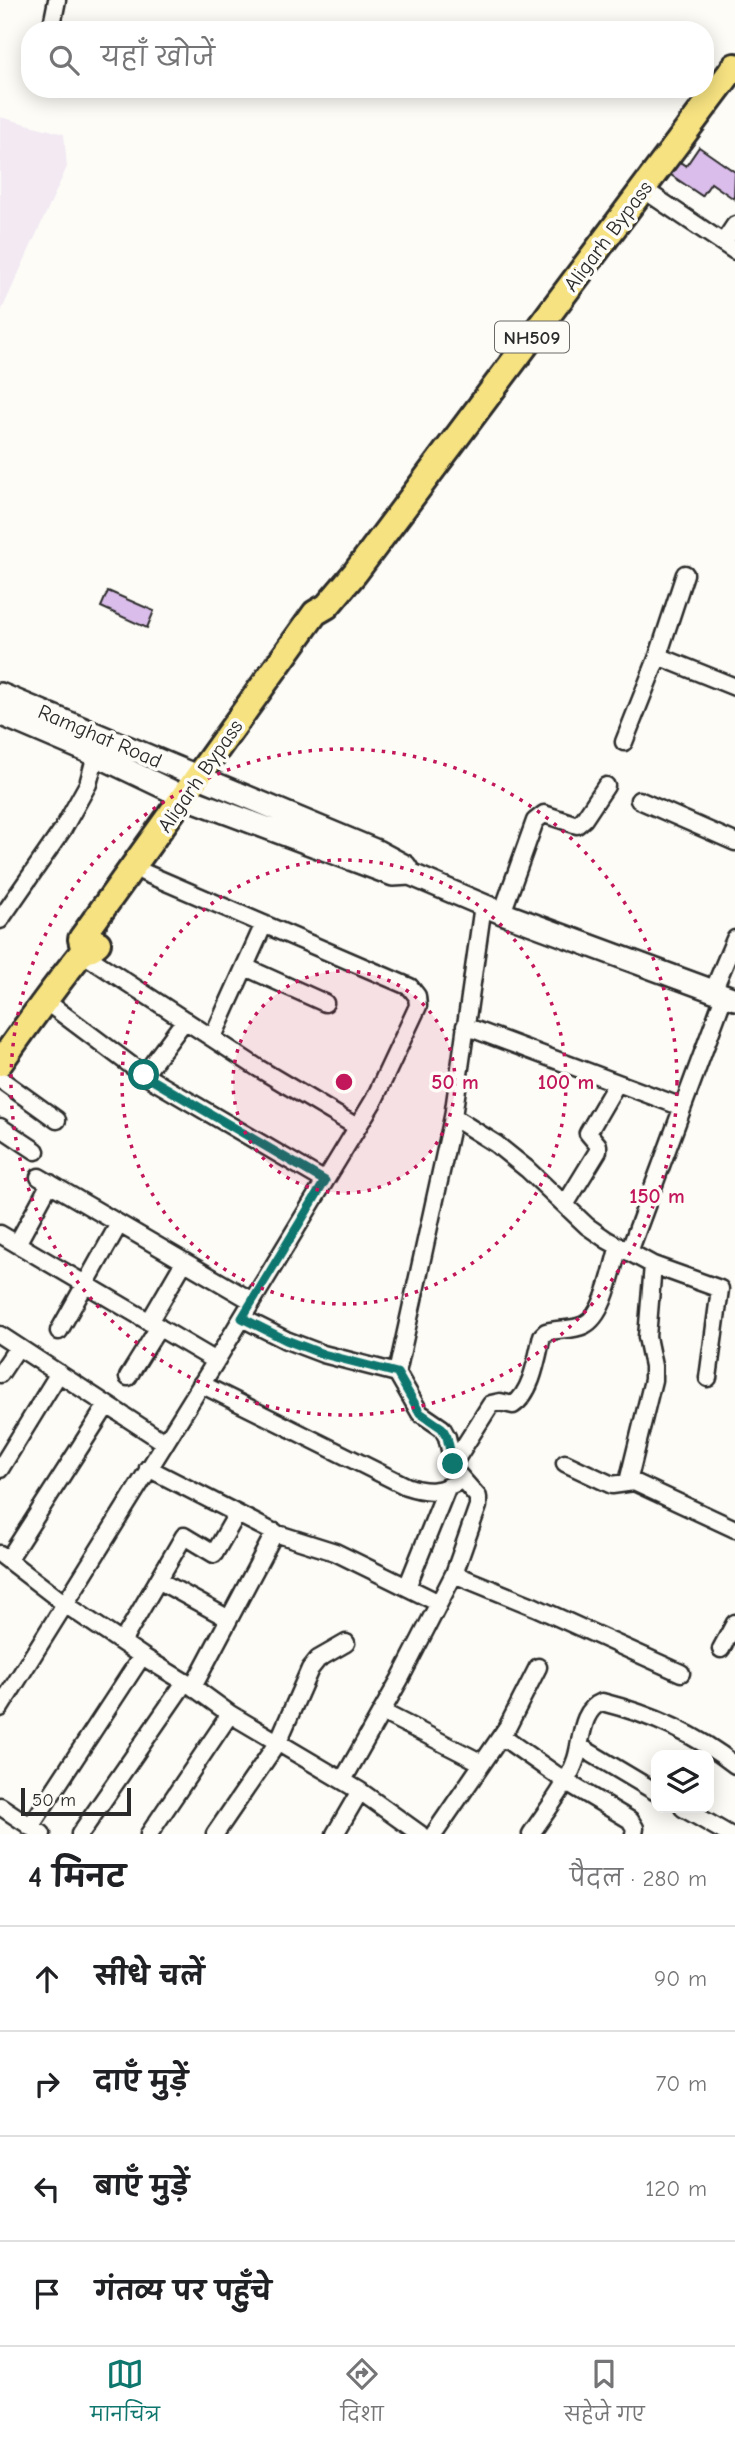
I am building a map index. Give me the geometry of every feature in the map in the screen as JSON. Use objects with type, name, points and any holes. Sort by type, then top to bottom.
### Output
[{"type":"highway","name":"Aligarh Bypass","points":[[83,952],[81,939],[326,621],[327,606],[355,573],[643,189],[732,75]]},
{"type":"highway","name":"Aligarh Bypass","points":[[0,1063],[44,1000],[83,952],[95,947],[198,790]]},
{"type":"main road","name":"Ramghat Road","points":[[0,694],[99,745],[198,790],[377,851],[405,866],[410,874],[493,909],[724,995]]},
{"type":"main road","name":"Ramghat Road","points":[[0,714],[99,745]]},
{"type":"street","points":[[53,21],[57,0]]},
{"type":"street","points":[[643,189],[729,247],[735,225]]},
{"type":"street","points":[[624,742],[659,656],[685,575]]},
{"type":"street","points":[[659,656],[735,687]]},
{"type":"street","points":[[0,920],[63,829],[88,784],[99,745]]},
{"type":"street","points":[[407,1587],[454,1484],[447,1437],[442,1428],[420,1413],[397,1373],[453,1117],[465,1026],[493,909],[536,821],[544,814],[577,825],[606,786]]},
{"type":"street","points":[[639,800],[735,842]]},
{"type":"street","points":[[0,1708],[358,1127],[374,1100],[418,1006],[417,996],[410,987],[145,873]]},
{"type":"street","points":[[213,1037],[264,924]]},
{"type":"street","points":[[453,1464],[491,1404],[500,1402],[513,1405],[518,1402],[528,1384],[542,1336],[546,1332],[584,1325],[600,1308],[682,1107],[724,995],[735,939]]},
{"type":"street","points":[[83,952],[257,1068],[358,1127]]},
{"type":"street","points":[[245,967],[325,1003]]},
{"type":"street","points":[[44,1000],[144,1075],[325,1181]]},
{"type":"street","points":[[144,1075],[186,1020]]},
{"type":"street","points":[[465,1026],[682,1107]]},
{"type":"street","points":[[0,1079],[57,1121]]},
{"type":"street","points":[[565,1205],[598,1151],[598,1145],[588,1133],[617,1083]]},
{"type":"street","points":[[453,1117],[496,1143],[587,1226],[653,1265],[728,1291],[708,1378]]},
{"type":"street","points":[[0,1127],[36,1151]]},
{"type":"street","points":[[17,1244],[45,1180],[252,1301]]},
{"type":"street","points":[[59,1331],[119,1224]]},
{"type":"street","points":[[0,1234],[216,1361]]},
{"type":"street","points":[[128,1377],[184,1262]]},
{"type":"street","points":[[628,1482],[653,1380],[647,1336],[653,1265]]},
{"type":"street","points":[[242,1318],[286,1340],[323,1354],[397,1373]]},
{"type":"street","points":[[0,1335],[164,1442]]},
{"type":"street","points":[[0,1374],[18,1347]]},
{"type":"street","points":[[0,1469],[59,1373]]},
{"type":"street","points":[[201,1384],[406,1486],[435,1492],[454,1484],[474,1490],[478,1497],[478,1506],[454,1574],[343,1780]]},
{"type":"street","points":[[107,1405],[4,1557],[65,1604],[142,1656],[189,1684],[230,1714],[343,1780],[420,1834]]},
{"type":"street","points":[[565,1463],[612,1485],[634,1482],[735,1529]]},
{"type":"street","points":[[148,1468],[275,1532],[335,1552],[439,1603]]},
{"type":"street","points":[[122,1642],[184,1535],[214,1554],[237,1514]]},
{"type":"street","points":[[80,1834],[189,1684],[229,1619],[275,1532]]},
{"type":"street","points":[[454,1574],[535,1607],[681,1673]]},
{"type":"street","points":[[158,1580],[229,1619]]},
{"type":"street","points":[[721,1649],[735,1623]]},
{"type":"street","points":[[215,1834],[278,1742],[310,1669],[318,1659],[346,1643]]},
{"type":"street","points":[[0,1806],[36,1830],[142,1656]]},
{"type":"street","points":[[434,1834],[501,1736],[538,1667]]},
{"type":"street","points":[[531,1834],[576,1760],[589,1713],[593,1706],[602,1702],[676,1729],[695,1738],[735,1765]]},
{"type":"street","points":[[382,1712],[482,1763]]},
{"type":"street","points":[[149,1834],[230,1714]]},
{"type":"street","points":[[501,1736],[565,1781],[630,1820],[635,1828],[634,1834]]},
{"type":"street","points":[[579,1746],[651,1789]]},
{"type":"street","points":[[335,1834],[360,1791]]},
{"type":"street","points":[[693,1813],[729,1834],[735,1826]]},
{"type":"shaded area","points":[[0,117],[64,134],[67,167],[0,314]]},
{"type":"building","points":[[699,147],[735,172],[734,199],[711,183],[702,196],[665,171],[674,158],[686,166]]},
{"type":"building","points":[[108,591],[154,611],[147,628],[101,607]]},
{"type":"route","points":[[144,1075],[325,1181],[242,1318],[286,1340],[323,1354],[397,1373],[420,1413],[442,1428],[447,1437],[453,1464]]}]
